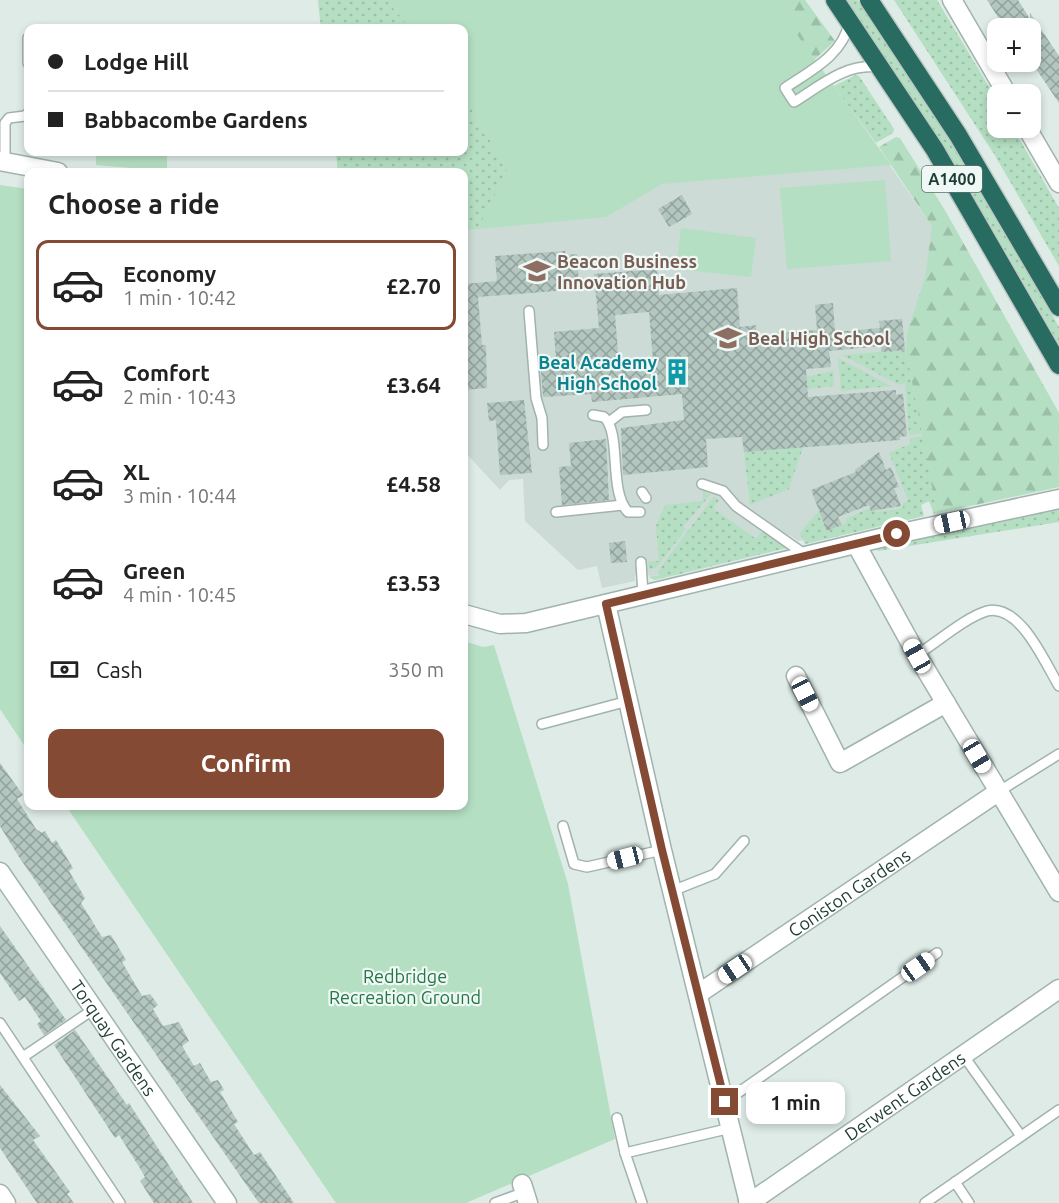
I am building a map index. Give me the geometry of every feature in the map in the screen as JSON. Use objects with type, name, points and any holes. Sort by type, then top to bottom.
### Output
[{"type":"highway","name":"A1400","points":[[835,0],[882,68],[980,226],[1059,365]]},
{"type":"highway","name":"A1400","points":[[869,0],[964,144],[1059,307]]},
{"type":"street","points":[[952,0],[1001,84]]},
{"type":"street","points":[[1033,138],[1059,183]]},
{"type":"street","points":[[2,161],[38,168]]},
{"type":"street","points":[[468,615],[500,624],[526,623],[856,544],[1059,499]]},
{"type":"street","points":[[856,544],[917,656],[1059,892]]},
{"type":"street","points":[[606,604],[662,850],[748,1202]]},
{"type":"street","points":[[796,676],[840,764],[945,703]]},
{"type":"street","name":"Coniston Gardens","points":[[698,994],[998,792]]},
{"type":"street","name":"Torquay Gardens","points":[[0,872],[227,1203]]},
{"type":"street","name":"Derwent Gardens","points":[[748,1202],[1059,989]]},
{"type":"street","points":[[0,1194],[6,1203]]},
{"type":"lane","points":[[850,21],[847,34],[832,54],[785,88],[794,102],[843,71],[866,65],[882,68]]},
{"type":"lane","points":[[2,161],[5,123],[9,118],[24,116]]},
{"type":"lane","points":[[530,311],[536,398],[542,418],[543,445]]},
{"type":"lane","points":[[609,422],[622,412],[646,410]]},
{"type":"lane","points":[[593,415],[604,417],[609,422],[618,488],[628,512],[640,512]]},
{"type":"lane","points":[[702,484],[723,491],[736,506],[807,556]]},
{"type":"lane","points":[[556,512],[623,502]]},
{"type":"lane","points":[[640,562],[643,595]]},
{"type":"lane","points":[[917,656],[988,610],[1008,613],[1023,627],[1059,686]]},
{"type":"lane","points":[[542,724],[628,701]]},
{"type":"lane","points":[[998,792],[1059,754]]},
{"type":"lane","points":[[562,826],[574,864],[580,866],[587,867],[662,850]]},
{"type":"lane","points":[[672,891],[716,874],[744,841]]},
{"type":"lane","points":[[725,1102],[937,954]]},
{"type":"lane","points":[[23,1058],[94,1009]]},
{"type":"lane","points":[[0,1023],[120,1203]]},
{"type":"lane","points":[[963,1055],[1021,1136]]},
{"type":"lane","points":[[925,1203],[1059,1110]]},
{"type":"lane","points":[[617,1118],[625,1153],[642,1203]]},
{"type":"lane","points":[[625,1153],[730,1128]]},
{"type":"lane","points":[[955,1182],[969,1203]]},
{"type":"lane","points":[[495,1203],[525,1193]]},
{"type":"shaded area","name":"Beal High School","points":[[318,0],[450,24],[321,24]]},
{"type":"shaded area","name":"Beal High School","points":[[468,27],[841,95],[932,226],[1059,482],[937,513],[929,501],[883,521],[805,544],[804,540],[798,541],[789,535],[780,546],[649,577],[649,575],[635,575],[635,581],[602,588],[597,566],[578,570],[525,521],[523,479],[509,480],[500,490],[468,455],[468,168],[338,168],[336,156],[468,156]]},
{"type":"green space","points":[[318,0],[386,0],[407,24],[321,24]]},
{"type":"green space","points":[[386,0],[772,0],[891,165],[662,184],[606,217],[478,229],[507,170],[468,103],[468,24],[407,24]]},
{"type":"green space","points":[[758,0],[805,0],[835,41],[815,59]]},
{"type":"green space","points":[[846,0],[857,0],[885,39],[963,160],[1059,327],[1059,345],[957,170],[903,84]]},
{"type":"green space","points":[[894,0],[937,0],[987,84],[987,138],[1019,138],[1059,208],[1059,266],[994,154]]},
{"type":"green space","points":[[856,75],[859,76],[894,129],[893,133],[876,143],[834,86]]},
{"type":"green space","points":[[468,103],[507,170],[478,229],[468,229],[468,168],[338,168],[336,156],[468,156]]},
{"type":"green space","points":[[896,137],[900,138],[946,212],[1059,413],[1059,487],[937,513],[906,350],[907,333],[925,278],[932,226],[879,147]]},
{"type":"green space","points":[[96,156],[167,156],[167,168],[96,165]]},
{"type":"green space","points":[[885,180],[891,261],[787,269],[780,188]]},
{"type":"green space","points":[[0,185],[24,188],[24,745],[0,709]]},
{"type":"green space","points":[[681,228],[756,238],[751,277],[676,269]]},
{"type":"green space","points":[[906,350],[922,433],[909,435],[905,383],[899,385],[842,355]]},
{"type":"green space","points":[[838,358],[891,386],[841,391]]},
{"type":"green space","points":[[833,371],[834,386],[808,389],[807,384],[799,378]]},
{"type":"green space","points":[[923,436],[937,513],[934,514],[929,501],[921,505],[924,516],[805,544],[800,533],[819,512],[828,531],[846,523],[845,519],[870,508],[877,512],[903,508],[903,503],[908,500],[889,453],[910,444],[910,438]]},
{"type":"green space","points":[[803,447],[789,489],[750,505],[744,452]]},
{"type":"green space","points":[[703,491],[710,495],[683,527],[686,529],[656,568],[649,569],[648,562],[659,561],[656,526],[665,505],[703,501]]},
{"type":"green space","points":[[714,496],[719,500],[713,508],[756,539],[762,531],[787,548],[655,580],[649,577],[659,575],[658,571]]},
{"type":"green space","points":[[1059,504],[1059,522],[878,551],[874,547]]},
{"type":"green space","name":"Redbridge Recreation Ground","points":[[468,642],[483,647],[494,645],[568,884],[615,1139],[466,1203],[336,1203],[69,810],[468,810]]},
{"type":"building","points":[[987,0],[1018,0],[1029,18],[999,18]]},
{"type":"building","points":[[1041,29],[1059,56],[1059,103],[1038,72],[1041,72]]},
{"type":"building","points":[[682,195],[692,214],[669,227],[658,209]]},
{"type":"building","name":"Beacon Business Innovation Hub","points":[[565,251],[566,255],[577,254],[579,285],[568,286],[568,290],[478,297],[482,345],[486,345],[487,388],[468,390],[468,284],[497,281],[495,256]]},
{"type":"building","name":"Beal Academy High School","points":[[657,269],[659,295],[737,288],[740,327],[756,325],[757,335],[817,330],[815,305],[833,303],[835,332],[880,328],[879,321],[902,319],[905,350],[881,352],[881,346],[829,351],[831,367],[806,369],[808,397],[896,390],[896,395],[903,394],[907,436],[900,437],[900,440],[744,452],[742,437],[706,439],[708,467],[623,475],[621,428],[684,420],[682,394],[592,402],[591,394],[543,397],[540,361],[556,359],[554,332],[599,328],[594,274]],"holes":[[[649,312],[653,360],[619,363],[615,315]]]},
{"type":"building","name":"Beal Academy High School","points":[[524,400],[532,473],[500,475],[496,420],[489,421],[487,403]]},
{"type":"building","points":[[606,439],[609,500],[562,505],[559,467],[571,466],[569,443]]},
{"type":"building","points":[[879,452],[886,470],[891,467],[899,487],[894,488],[901,506],[871,511],[869,505],[838,517],[842,525],[827,531],[811,490],[856,472],[855,470]]},
{"type":"building","points":[[625,541],[627,562],[611,563],[609,543]]},
{"type":"building","points":[[0,763],[23,795],[17,799],[36,829],[42,833],[45,831],[52,843],[56,840],[73,868],[69,871],[85,898],[81,903],[102,937],[111,935],[126,960],[122,962],[142,996],[150,994],[158,1005],[153,1009],[163,1026],[179,1022],[189,1041],[182,1046],[194,1066],[200,1063],[211,1082],[218,1080],[224,1090],[220,1092],[238,1122],[234,1124],[254,1155],[260,1152],[294,1203],[259,1203],[19,857],[0,826]]},
{"type":"building","points":[[0,926],[66,1020],[44,1035],[37,1024],[41,1021],[25,997],[19,1001],[0,973]]},
{"type":"building","points":[[75,1030],[127,1105],[129,1103],[193,1203],[154,1203],[140,1181],[145,1177],[138,1165],[119,1135],[115,1138],[54,1045]]},
{"type":"building","points":[[0,1085],[40,1136],[33,1140],[70,1192],[67,1194],[74,1203],[37,1203],[0,1148]]},
{"type":"place","name":"Beacon Business Innovation Hub","points":[[537,271]]},
{"type":"place","name":"Beal High School","points":[[728,338]]},
{"type":"place","name":"Beal Academy High School","points":[[677,372]]},
{"type":"route","points":[[725,1102],[662,850],[606,604],[897,534]]}]
